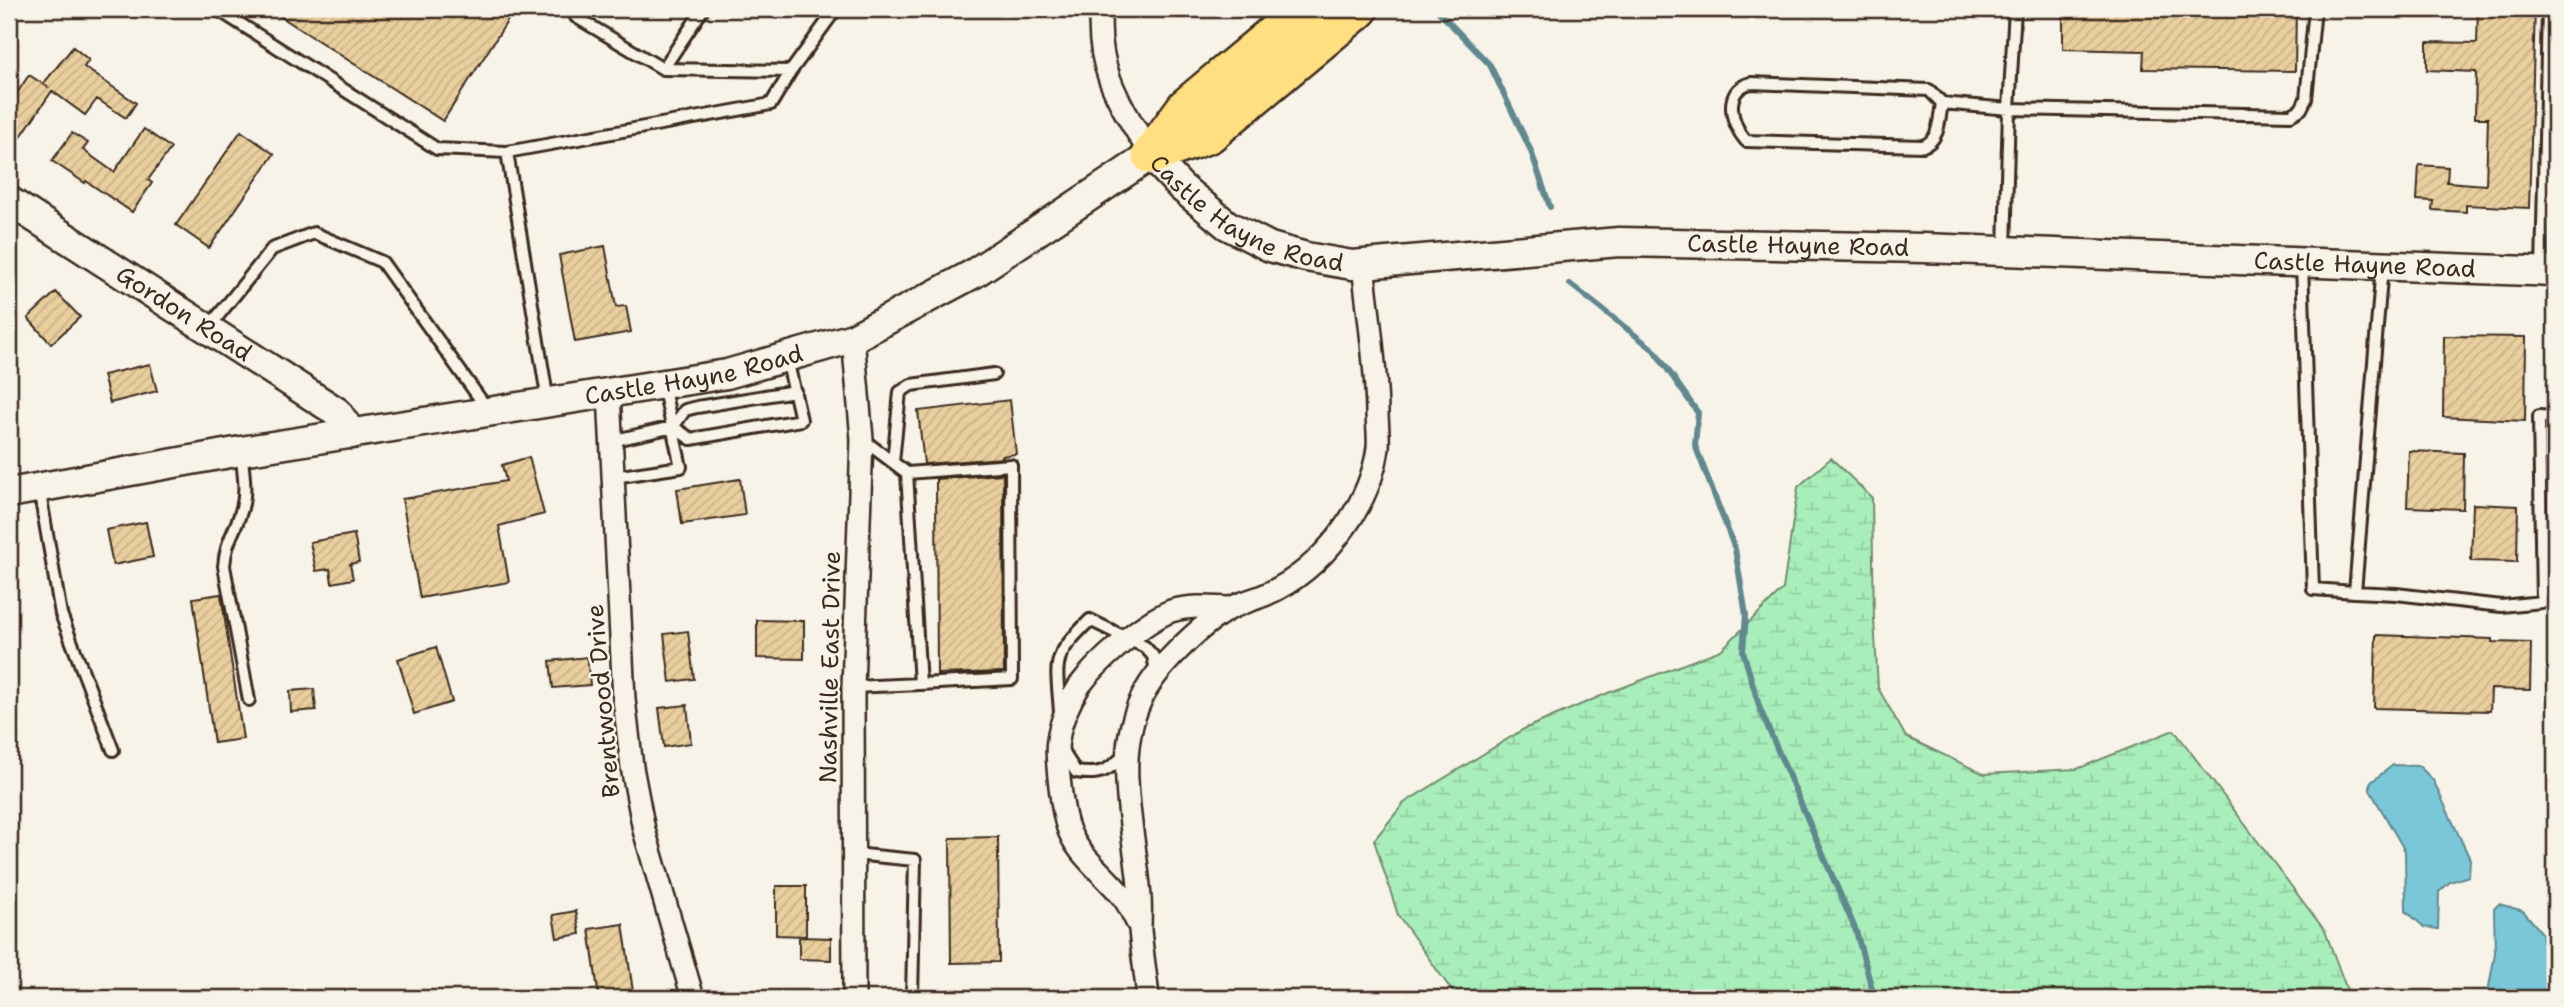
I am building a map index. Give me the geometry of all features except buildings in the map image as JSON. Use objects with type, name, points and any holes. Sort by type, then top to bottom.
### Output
[{"type":"highway","points":[[1152,155],[1186,107],[1303,9]]},
{"type":"highway","points":[[1152,155],[1209,134],[1359,9]]},
{"type":"main road","name":"Castle Hayne Road","points":[[9,493],[241,452],[727,374],[853,338],[972,274],[1152,155],[1181,187],[1227,225],[1282,251],[1306,257],[1363,264],[1619,242],[2005,252],[2549,272]]},
{"type":"main road","name":"Gordon Road","points":[[9,201],[337,412],[352,434]]},
{"type":"street","points":[[1101,9],[1101,51],[1111,83],[1152,155]]},
{"type":"street","points":[[1148,998],[1126,775],[1127,753],[1134,722],[1145,691],[1189,639],[1230,608],[1269,593],[1311,567],[1340,535],[1370,482],[1378,447],[1377,407],[1363,264]]},
{"type":"street","name":"Nashville East Drive","points":[[853,338],[862,439],[853,687],[854,998]]},
{"type":"street","name":"Brentwood Drive","points":[[609,393],[624,699],[632,767],[645,830],[693,998]]},
{"type":"street","points":[[1140,928],[1125,898],[1079,851],[1067,826],[1059,734],[1067,709],[1080,685],[1143,626],[1172,611],[1197,607],[1230,608]]},
{"type":"lane","points":[[217,9],[437,149],[507,152],[771,104],[791,71],[836,9]]},
{"type":"lane","points":[[575,9],[576,17],[663,69],[791,71]]},
{"type":"lane","points":[[663,69],[703,9]]},
{"type":"lane","points":[[2005,252],[2015,9]]},
{"type":"lane","points":[[1942,103],[1935,138],[1923,146],[1746,141],[1731,117],[1730,106],[1737,91],[1751,83],[1929,90],[1942,103],[2009,109],[2291,115],[2301,109],[2306,99],[2315,9]]},
{"type":"lane","points":[[2548,9],[2549,272]]},
{"type":"lane","points":[[507,152],[548,402]]},
{"type":"lane","points":[[207,329],[272,248],[314,233],[382,262],[489,412]]},
{"type":"lane","points":[[2302,263],[2313,589],[2396,594],[2501,606],[2542,602],[2539,416],[2555,417]]},
{"type":"lane","points":[[2355,592],[2382,266]]},
{"type":"lane","points":[[673,427],[691,439],[801,419],[786,356]]},
{"type":"lane","points":[[893,462],[900,392],[911,385],[994,374]]},
{"type":"lane","points":[[614,477],[681,467],[663,384]]},
{"type":"lane","points":[[611,441],[673,427],[685,410],[794,391]]},
{"type":"lane","points":[[853,687],[1012,679],[1011,465],[907,473],[862,439]]},
{"type":"lane","points":[[241,452],[245,492],[242,509],[225,548],[224,566],[249,700]]},
{"type":"lane","points":[[907,473],[920,684]]},
{"type":"lane","points":[[39,488],[61,614],[113,750]]},
{"type":"lane","points":[[1127,753],[1110,769],[1092,775],[1076,772],[1068,762],[1059,734],[1056,662],[1066,644],[1090,620],[1145,647],[1153,656],[1157,674]]},
{"type":"lane","points":[[854,854],[915,860],[912,998]]},
{"type":"green space","points":[[1831,458],[1872,498],[1878,688],[1906,737],[1984,774],[2077,769],[2174,730],[2325,931],[2350,998],[1457,998],[1398,915],[1374,840],[1404,803],[1524,729],[1608,693],[1721,650],[1783,589],[1798,487]]},
{"type":"water","points":[[2393,765],[2419,766],[2433,780],[2470,859],[2469,876],[2450,882],[2439,892],[2438,929],[2424,927],[2406,911],[2405,851],[2370,790],[2370,783]]},
{"type":"water","points":[[2499,904],[2523,911],[2542,933],[2552,998],[2487,998],[2495,953],[2494,909]]},
{"type":"waterway","points":[[1436,9],[1490,65],[1531,151],[1550,207]]},
{"type":"waterway","points":[[1570,284],[1654,350],[1698,413],[1695,445],[1735,549],[1746,615],[1743,651],[1760,709],[1856,931],[1872,989],[1880,998]]}]
